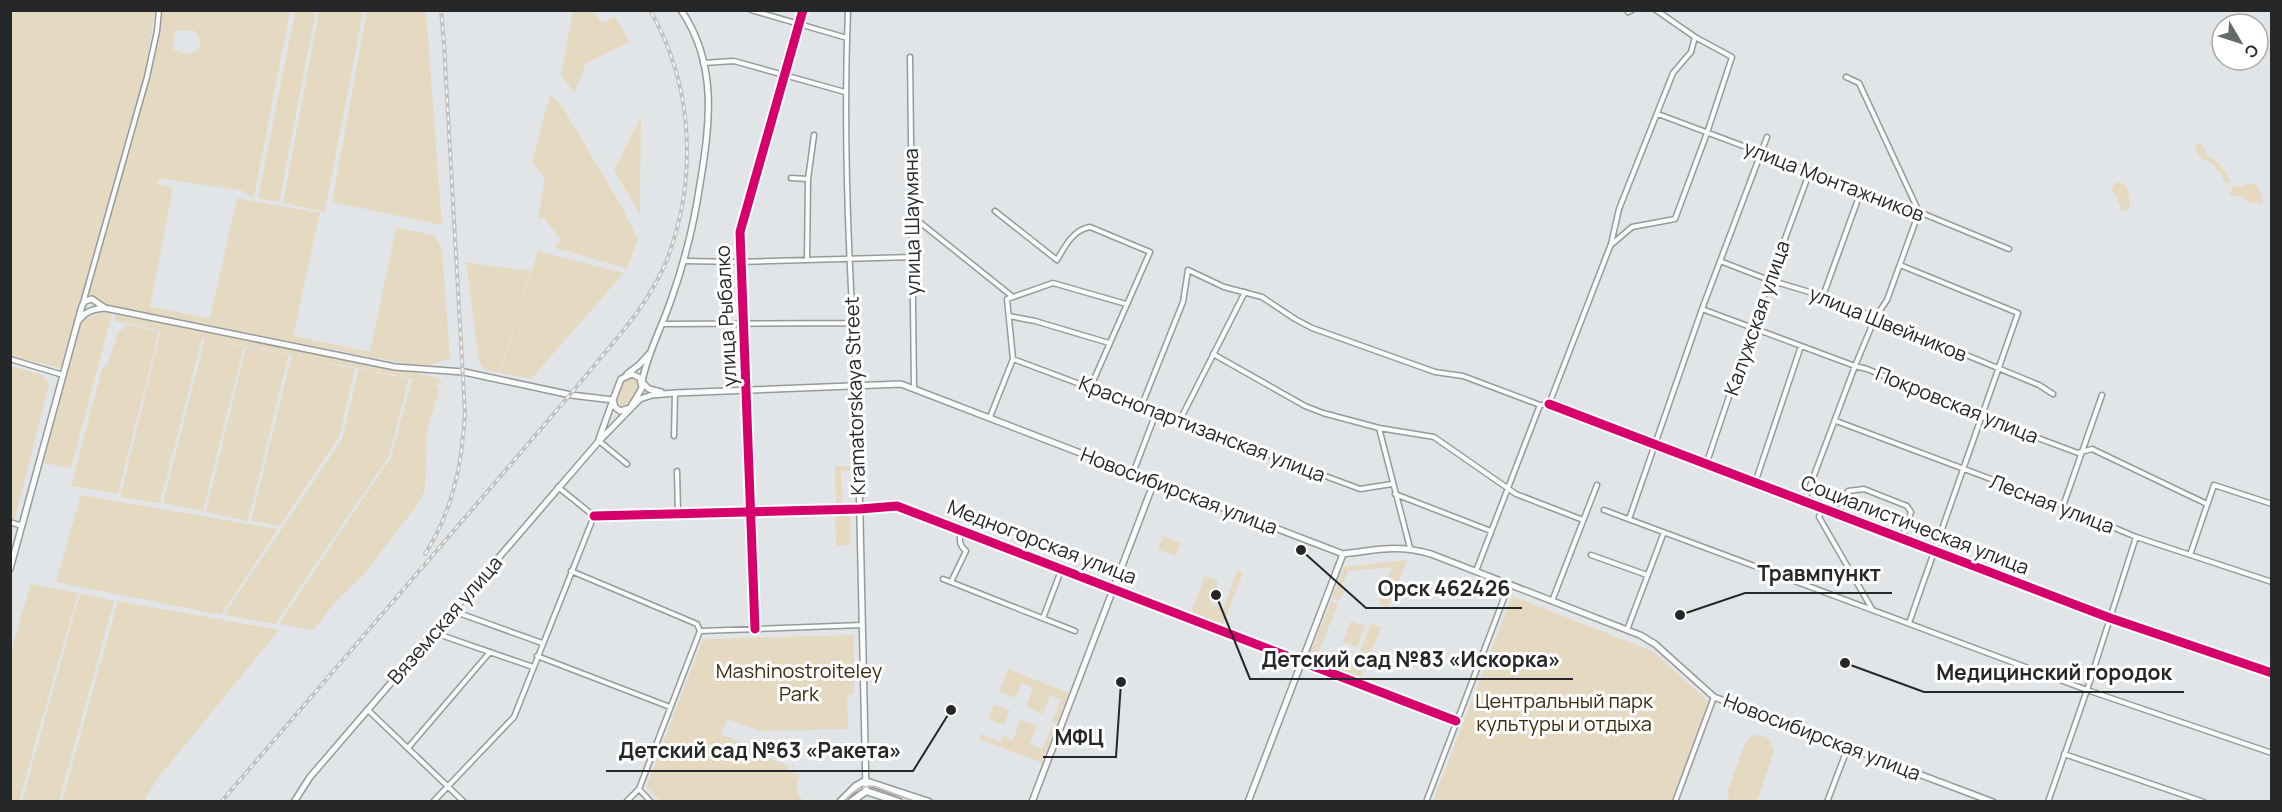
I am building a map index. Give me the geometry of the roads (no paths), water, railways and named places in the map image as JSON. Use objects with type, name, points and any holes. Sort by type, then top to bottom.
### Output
[{"type":"main road","points":[[630,408],[641,390],[654,345],[685,261],[694,224],[710,125],[708,83],[703,63],[697,43],[681,10]]},
{"type":"main road","points":[[10,569],[85,301],[92,300],[105,308],[395,367],[464,372],[570,395],[613,400]]},
{"type":"main road","points":[[77,323],[81,316],[88,312],[105,308]]},
{"type":"main road","points":[[599,441],[621,380],[643,362],[654,345]]},
{"type":"main road","points":[[626,375],[636,375],[654,391],[675,393]]},
{"type":"main road","name":"Новосибирская улица","points":[[675,393],[901,384],[914,388],[1343,554],[1398,547],[1410,548],[1552,601],[1627,630],[1655,644],[1714,697],[1993,801]]},
{"type":"main road","name":"Kramatorskaya Street","points":[[857,385],[866,791]]},
{"type":"main road","points":[[613,400],[613,405],[618,410],[625,411],[643,397],[675,393]]},
{"type":"main road","name":"Вяземская улица","points":[[294,801],[310,777],[558,487],[630,408]]},
{"type":"main road","points":[[1032,801],[1154,482]]},
{"type":"main road","points":[[1248,801],[1343,554]]},
{"type":"main road","points":[[840,801],[865,781],[929,801]]},
{"type":"main road","points":[[853,799],[866,791],[899,801]]},
{"type":"street","points":[[82,306],[147,77],[158,31],[159,10]]},
{"type":"street","points":[[752,10],[847,38]]},
{"type":"street","name":"улица Рыбалко","points":[[755,628],[740,232],[803,10]]},
{"type":"street","name":"Kramatorskaya Street","points":[[848,10],[845,92],[852,323],[857,385]]},
{"type":"street","points":[[1611,244],[1632,227],[1675,219],[1732,57],[1695,37],[1656,10]]},
{"type":"street","points":[[1142,407],[1183,302],[1188,270],[1224,287],[1262,297],[1295,320],[1312,328],[1435,372],[1463,376],[1540,405],[1549,404],[1611,244],[1619,209],[1673,73],[1691,52],[1695,37]]},
{"type":"street","name":"улица Шаумяна","points":[[910,57],[914,388]]},
{"type":"street","points":[[703,63],[734,61],[845,92]]},
{"type":"street","points":[[1804,502],[1855,366],[1875,318],[1887,300],[1919,212],[1859,83],[1845,77]]},
{"type":"street","name":"улица Монтажников","points":[[1658,114],[1919,212],[2009,249]]},
{"type":"street","points":[[807,260],[808,179],[814,135]]},
{"type":"street","points":[[1629,519],[1702,309],[1767,136]]},
{"type":"street","name":"Калужская улица","points":[[1706,465],[1752,328],[1810,171]]},
{"type":"street","points":[[791,178],[808,179]]},
{"type":"street","points":[[1823,296],[1861,191]]},
{"type":"street","points":[[995,211],[1058,260],[1068,241],[1084,228],[1090,227],[1150,252],[1091,386]]},
{"type":"street","points":[[912,216],[1013,297]]},
{"type":"street","points":[[685,261],[740,262],[912,257]]},
{"type":"street","name":"улица Швейников","points":[[1720,261],[1769,280],[1823,296],[2039,385],[2054,394]]},
{"type":"street","points":[[1900,265],[2018,313],[1909,623]]},
{"type":"street","points":[[990,417],[1013,359],[1007,299],[1053,283],[1126,304]]},
{"type":"street","points":[[1179,422],[1245,292]]},
{"type":"street","name":"Покровская улица","points":[[1702,309],[1867,369],[2078,453],[2092,449],[2207,504]]},
{"type":"street","points":[[1009,316],[1035,321],[1109,344]]},
{"type":"street","points":[[663,324],[852,323]]},
{"type":"street","points":[[1755,483],[1801,346]]},
{"type":"street","points":[[1213,354],[1305,406],[1335,417],[1379,428],[1434,437],[1516,494],[1583,520]]},
{"type":"street","points":[[10,359],[63,375]]},
{"type":"street","name":"Краснопартизанская улица","points":[[1013,359],[1091,386],[1179,422],[1360,489],[1392,484]]},
{"type":"street","points":[[674,436],[675,393]]},
{"type":"street","points":[[2063,506],[2102,395]]},
{"type":"street","name":"Социалистическая улица","points":[[1549,404],[2110,618],[2271,673]]},
{"type":"street","points":[[1475,572],[1540,405]]},
{"type":"street","points":[[1133,473],[1156,413]]},
{"type":"street","name":"Лесная улица","points":[[1836,421],[2063,506],[2136,537],[2271,582]]},
{"type":"street","points":[[1379,428],[1410,548]]},
{"type":"street","points":[[599,441],[627,464]]},
{"type":"street","points":[[676,471],[678,514]]},
{"type":"street","points":[[1552,601],[1597,485]]},
{"type":"street","points":[[2190,555],[2214,485],[2271,504]]},
{"type":"street","points":[[433,801],[514,717],[594,516],[558,487]]},
{"type":"street","points":[[1838,515],[1848,491],[1864,489],[1907,506],[1911,512],[1902,539]]},
{"type":"street","points":[[1395,494],[1491,531]]},
{"type":"street","name":"Медногорская улица","points":[[594,516],[897,506],[1456,721]]},
{"type":"street","points":[[1822,509],[1819,517],[1872,610]]},
{"type":"street","points":[[1604,510],[2087,690],[2271,753]]},
{"type":"street","points":[[10,522],[22,526]]},
{"type":"street","points":[[951,582],[966,551],[959,540],[961,531]]},
{"type":"street","points":[[1627,630],[1664,532]]},
{"type":"street","points":[[2048,801],[2087,690],[2136,537]]},
{"type":"street","points":[[1591,555],[1647,575]]},
{"type":"street","points":[[1043,618],[1062,568]]},
{"type":"street","points":[[571,572],[697,624],[700,631],[639,789],[626,801]]},
{"type":"street","points":[[943,579],[1075,631]]},
{"type":"street","points":[[1425,801],[1509,585]]},
{"type":"street","points":[[453,611],[542,643]]},
{"type":"street","points":[[700,631],[862,625]]},
{"type":"street","points":[[435,633],[533,667]]},
{"type":"street","points":[[408,748],[490,652]]},
{"type":"street","points":[[537,656],[670,707]]},
{"type":"street","points":[[1675,801],[1714,697]]},
{"type":"street","points":[[368,710],[464,801]]},
{"type":"street","points":[[1827,801],[1848,747]]},
{"type":"street","points":[[2064,754],[2204,801]]},
{"type":"street","points":[[639,789],[651,801]]},
{"type":"tram line","points":[[843,802],[857,790],[874,786],[916,802]]},
{"type":"railway","points":[[425,554],[443,521],[454,486],[465,413],[441,10]]},
{"type":"railway","points":[[221,802],[588,373],[636,314],[660,276],[676,231],[683,199],[687,167],[686,134],[683,102],[676,70],[665,39],[650,10]]},
{"type":"place","name":"Орск 462426","points":[[1301,550]]},
{"type":"place","name":"Детский сад №83 «Искорка»","points":[[1216,595]]},
{"type":"place","name":"Травмпункт","points":[[1680,615]]},
{"type":"place","name":"Медицинский городок","points":[[1845,663]]},
{"type":"place","name":"МФЦ","points":[[1121,682]]},
{"type":"place","name":"Детский сад №63 «Ракета»","points":[[951,710]]},
{"type":"park label","name":"Mashinostroiteley Park","points":[[799,682]]},
{"type":"park label","name":"Центральный парк культуры и отдыха","points":[[1564,712]]}]
